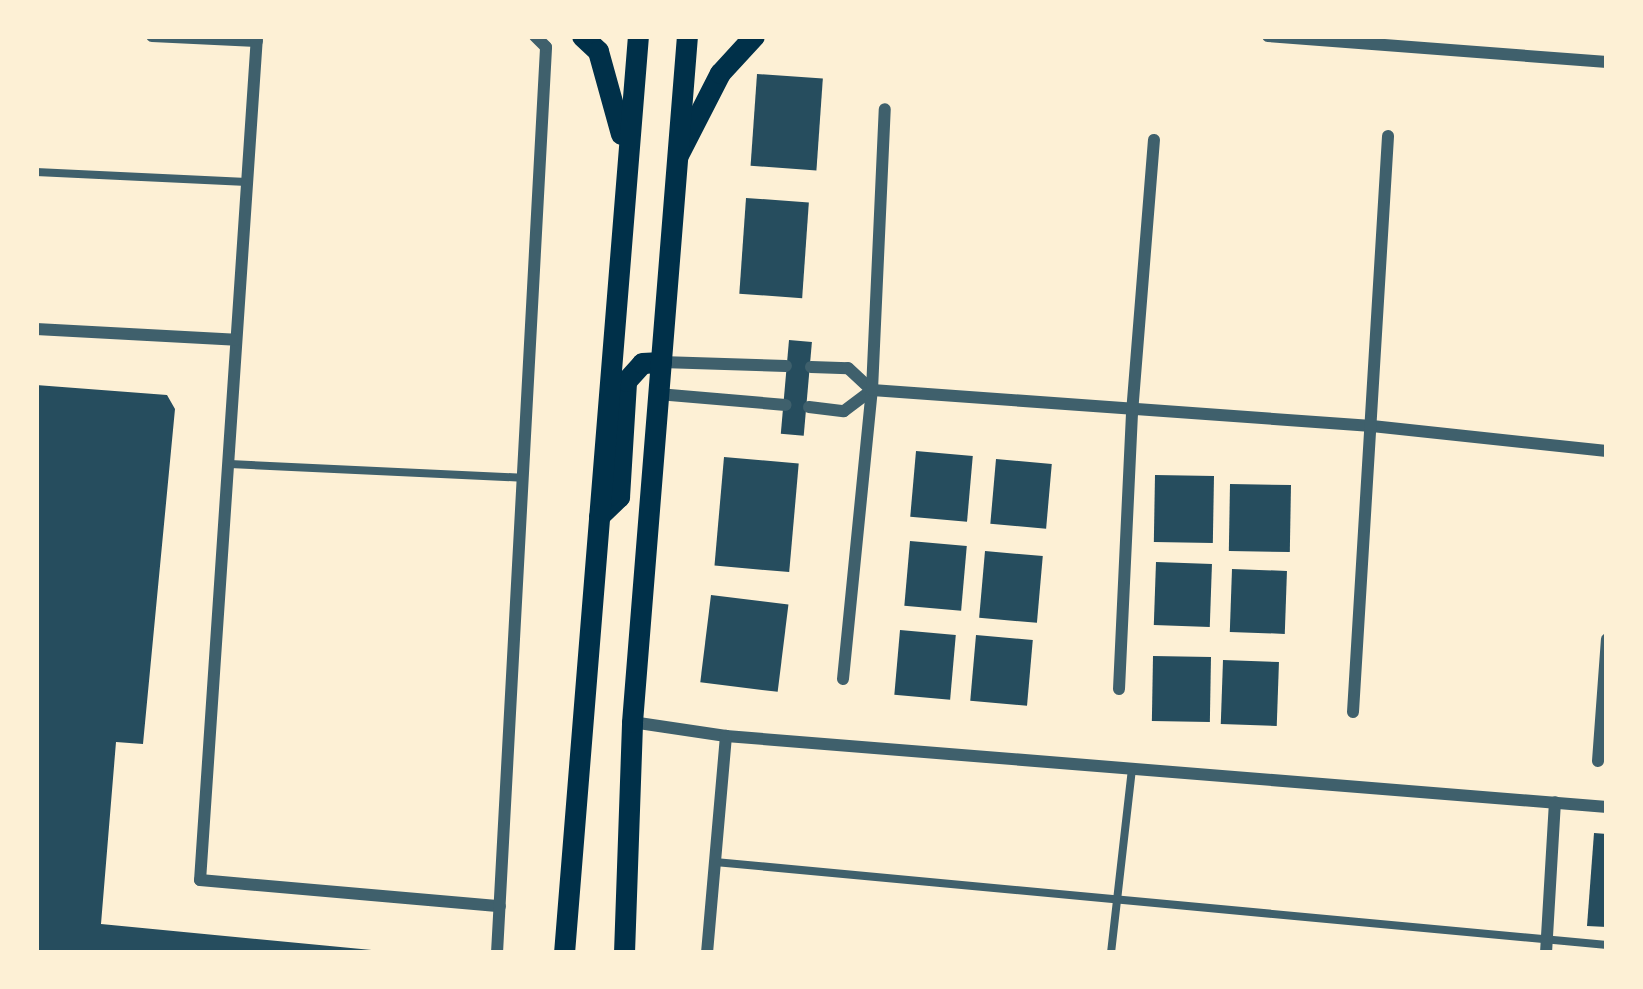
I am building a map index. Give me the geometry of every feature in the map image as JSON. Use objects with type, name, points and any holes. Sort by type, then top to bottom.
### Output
[{"type":"main road","points":[[582,36],[598,51],[626,158]]},
{"type":"main road","points":[[564,953],[638,36]]},
{"type":"main road","points":[[623,953],[632,722],[687,36]]},
{"type":"main road","points":[[674,161],[720,73],[754,36]]},
{"type":"main road","points":[[598,516],[619,497],[626,381],[642,363],[661,362]]},
{"type":"street","points":[[152,36],[257,38],[200,880],[500,906]]},
{"type":"street","points":[[497,953],[546,47],[536,36]]},
{"type":"street","points":[[1268,36],[1607,62]]},
{"type":"street","points":[[1477,52],[1478,36]]},
{"type":"street","points":[[843,679],[872,390],[885,109]]},
{"type":"street","points":[[1353,712],[1388,136]]},
{"type":"street","points":[[1119,689],[1132,413],[1154,140]]},
{"type":"street","points":[[36,329],[236,340]]},
{"type":"street","points":[[661,362],[786,366]]},
{"type":"street","points":[[811,367],[848,368],[872,390],[1132,413],[1372,426],[1607,452]]},
{"type":"street","points":[[809,407],[844,411],[872,390]]},
{"type":"street","points":[[658,394],[786,405]]},
{"type":"street","points":[[1598,761],[1607,639]]},
{"type":"street","points":[[632,722],[726,736],[1607,807]]},
{"type":"street","points":[[707,953],[726,736]]},
{"type":"street","points":[[1546,947],[1556,802]]},
{"type":"lane","points":[[36,172],[247,182]]},
{"type":"lane","points":[[228,464],[522,478]]},
{"type":"lane","points":[[1111,953],[1132,769]]},
{"type":"lane","points":[[715,862],[1546,947],[1607,945]]},
{"type":"building","points":[[757,74],[823,79],[816,170],[751,166]]},
{"type":"building","points":[[746,198],[809,202],[802,298],[739,294]]},
{"type":"building","points":[[789,340],[812,342],[804,436],[781,434]]},
{"type":"building","points":[[36,385],[167,395],[175,409],[143,744],[116,742],[101,924],[403,953],[36,953]]},
{"type":"building","points":[[916,451],[973,456],[967,522],[910,517]]},
{"type":"building","points":[[724,457],[799,464],[789,572],[715,566]]},
{"type":"building","points":[[996,459],[1052,464],[1046,529],[990,524]]},
{"type":"building","points":[[1155,475],[1214,476],[1213,543],[1154,542]]},
{"type":"building","points":[[1230,484],[1291,485],[1290,552],[1229,551]]},
{"type":"building","points":[[910,541],[967,546],[961,611],[904,606]]},
{"type":"building","points":[[985,551],[1043,556],[1037,623],[979,618]]},
{"type":"building","points":[[1156,562],[1212,564],[1210,627],[1154,625]]},
{"type":"building","points":[[1232,569],[1287,571],[1285,634],[1230,632]]},
{"type":"building","points":[[711,595],[788,605],[778,692],[700,682]]},
{"type":"building","points":[[900,630],[956,635],[950,700],[894,695]]},
{"type":"building","points":[[976,635],[1033,640],[1027,706],[970,701]]},
{"type":"building","points":[[1153,656],[1211,657],[1210,722],[1152,721]]},
{"type":"building","points":[[1223,660],[1279,662],[1277,726],[1221,724]]},
{"type":"building","points":[[1594,833],[1607,834],[1607,927],[1587,926]]}]
